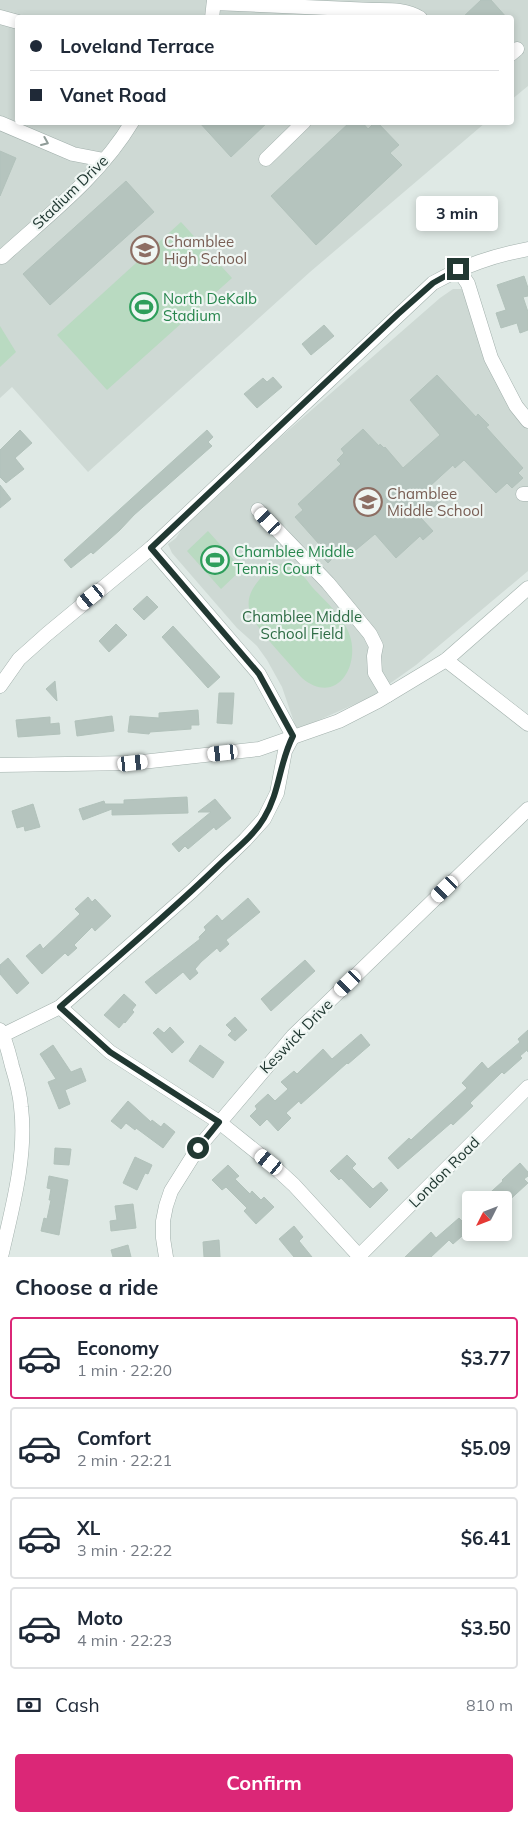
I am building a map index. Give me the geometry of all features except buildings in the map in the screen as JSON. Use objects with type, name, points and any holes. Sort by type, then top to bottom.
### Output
[{"type":"street","points":[[212,15],[214,2],[328,9],[376,5],[416,15]]},
{"type":"street","points":[[0,17],[15,21]]},
{"type":"street","points":[[0,123],[73,154],[104,160]]},
{"type":"street","name":"Stadium Drive","points":[[2,257],[81,184],[121,140],[130,125]]},
{"type":"street","points":[[266,159],[301,125]]},
{"type":"street","points":[[0,686],[19,659],[46,634],[151,548],[433,283],[458,269],[494,256],[528,249]]},
{"type":"street","points":[[458,269],[468,284],[491,358],[516,406],[528,421]]},
{"type":"street","points":[[258,510],[328,583],[370,634],[376,646],[374,656],[375,673],[388,695]]},
{"type":"street","points":[[151,548],[259,674],[293,736]]},
{"type":"street","points":[[0,765],[133,763],[259,750],[293,736],[339,721],[388,695],[446,660],[528,588]]},
{"type":"street","points":[[446,660],[528,724]]},
{"type":"street","points":[[1,1257],[17,1187],[22,1134],[22,1106],[2,1032],[60,1007],[192,891],[246,840],[264,819],[277,793],[285,751],[293,736]]},
{"type":"street","name":"Keswick Drive","points":[[166,1257],[163,1221],[171,1190],[198,1148],[219,1122],[293,1036],[528,809]]},
{"type":"street","points":[[60,1007],[110,1052],[219,1122],[269,1162],[294,1185],[359,1257]]},
{"type":"street","name":"London Road","points":[[359,1257],[528,1087]]},
{"type":"shaded area","name":"Chamblee High School","points":[[0,0],[528,0],[528,86],[514,98],[514,15],[15,15],[15,125],[483,125],[310,272],[88,472],[12,387],[0,398]]},
{"type":"shaded area","name":"Chamblee Middle School","points":[[453,289],[463,289],[528,430],[528,571],[416,665],[371,697],[301,728],[296,728],[282,687],[267,660],[257,646],[237,628],[172,553],[168,544],[176,538],[187,521],[228,483],[440,298]]},
{"type":"green space","name":"North DeKalb Stadium","points":[[181,222],[232,278],[107,390],[57,335]]},
{"type":"green space","points":[[0,326],[16,352],[0,367]]},
{"type":"green space","name":"Chamblee Middle Tennis Court","points":[[208,531],[242,569],[221,589],[187,551]]},
{"type":"green space","name":"Chamblee Middle School Field","points":[[285,563],[300,573],[334,610],[344,622],[350,636],[352,648],[348,671],[334,685],[325,688],[314,686],[302,678],[263,634],[251,615],[249,600],[255,586],[270,569]]},
{"type":"place","name":"Chamblee High School","points":[[145,250]]},
{"type":"place","name":"North DeKalb Stadium","points":[[144,307]]},
{"type":"place","name":"Chamblee Middle School","points":[[368,502]]},
{"type":"place","name":"Chamblee Middle Tennis Court","points":[[215,560]]},
{"type":"route","points":[[198,1148],[219,1122],[110,1052],[60,1007],[192,891],[246,840],[264,819],[277,793],[285,751],[293,736],[259,674],[151,548],[398,314],[433,283],[458,269]]}]
